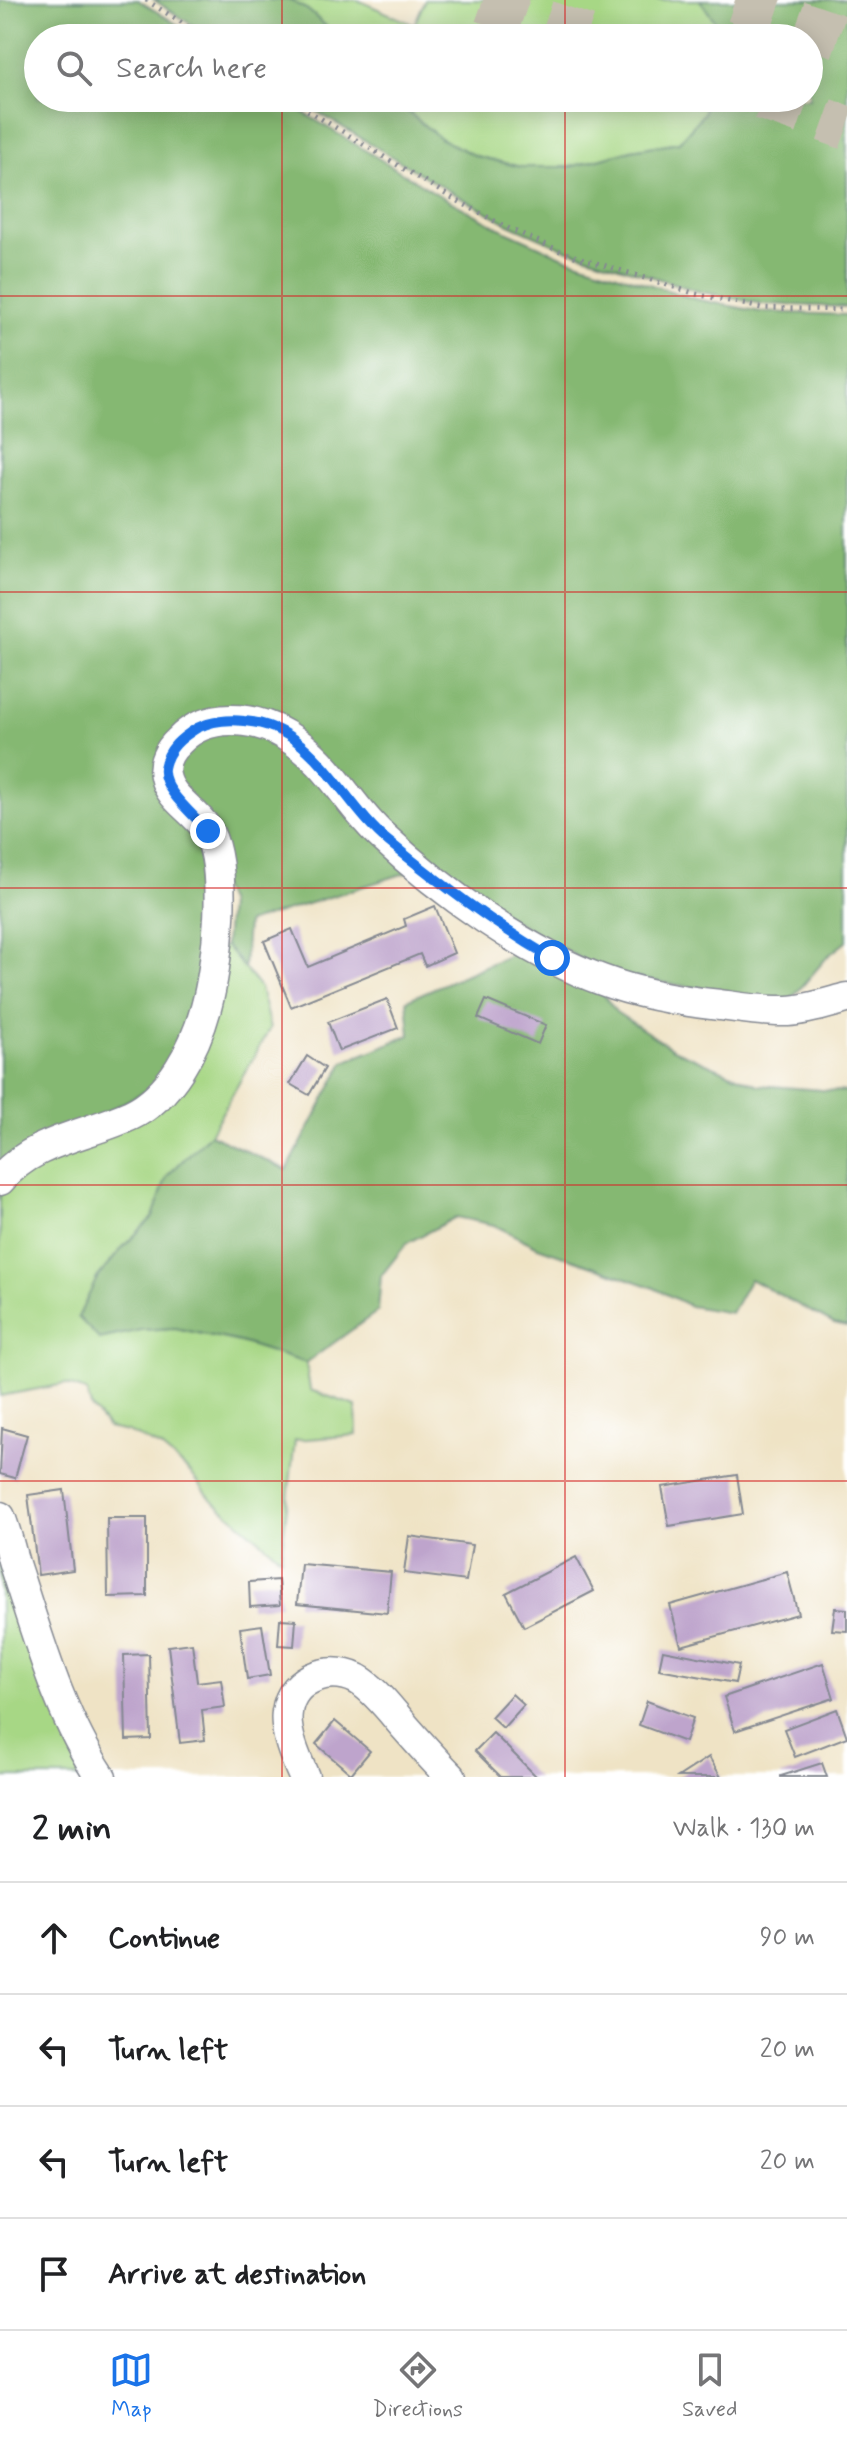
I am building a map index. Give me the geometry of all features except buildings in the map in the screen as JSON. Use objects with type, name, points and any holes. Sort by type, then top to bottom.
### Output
[{"type":"street","points":[[0,1180],[14,1163],[47,1146],[134,1114],[162,1090],[182,1065],[196,1038],[214,973],[219,904],[217,868],[208,831],[169,790],[163,773],[167,755],[181,738],[202,726],[230,719],[260,722],[309,751],[334,776],[380,835],[453,894],[552,958],[602,980],[691,1002],[789,1011],[847,998]]},
{"type":"street","points":[[0,1517],[38,1636],[63,1701],[84,1752],[101,1777]]},
{"type":"street","points":[[304,1777],[286,1723],[287,1708],[297,1688],[318,1674],[342,1673],[362,1682],[451,1777]]},
{"type":"path","points":[[146,0],[184,24]]},
{"type":"path","points":[[310,112],[447,195],[508,228],[565,253],[696,294],[761,308],[847,310]]},
{"type":"green space","points":[[0,0],[138,0],[177,24],[24,24],[24,112],[302,112],[444,198],[564,257],[695,299],[761,312],[847,315],[847,941],[828,956],[788,1003],[605,973],[458,888],[262,715],[160,751],[201,834],[210,869],[199,1005],[157,1085],[0,1169]]},
{"type":"green space","points":[[154,0],[289,0],[308,10],[324,24],[191,24]]},
{"type":"green space","points":[[289,0],[358,0],[412,24],[324,24],[308,10]]},
{"type":"green space","points":[[425,0],[700,0],[717,24],[414,24]]},
{"type":"green space","points":[[700,0],[847,0],[847,307],[762,304],[697,291],[566,249],[509,224],[449,191],[317,112],[408,112],[441,139],[476,156],[521,167],[570,167],[631,150],[679,142],[704,112],[823,112],[823,24],[717,24]]},
{"type":"green space","points":[[408,112],[705,112],[679,142],[631,150],[570,167],[521,167],[476,156],[441,139]]},
{"type":"green space","points":[[230,728],[281,742],[412,871],[247,923],[244,968],[225,945],[228,904],[177,785],[175,758],[186,745]]},
{"type":"green space","points":[[225,945],[260,988],[270,1028],[210,1134],[167,1176],[153,1217],[97,1278],[99,1339],[141,1330],[175,1328],[240,1342],[306,1363],[310,1390],[356,1406],[357,1435],[295,1440],[281,1558],[212,1500],[190,1472],[160,1447],[128,1432],[108,1428],[92,1409],[86,1391],[65,1384],[0,1396],[0,1195]]},
{"type":"green space","points":[[521,950],[599,988],[616,1012],[673,1049],[758,1085],[847,1092],[847,1327],[834,1324],[750,1279],[731,1313],[690,1306],[652,1287],[538,1247],[494,1225],[456,1217],[407,1243],[381,1276],[378,1311],[306,1363],[240,1342],[175,1328],[141,1330],[99,1339],[78,1317],[97,1278],[153,1217],[167,1176],[210,1134],[287,1170],[344,1062],[410,1035],[407,1000]]},
{"type":"green space","points":[[0,1541],[92,1777],[0,1777]]},
{"type":"tunnel","points":[[483,0],[551,24]]},
{"type":"tunnel","points":[[735,0],[804,24]]},
{"type":"tunnel","points":[[823,31],[847,39]]},
{"type":"tunnel","points":[[802,112],[847,128]]},
{"type":"route","points":[[208,831],[169,790],[163,773],[167,755],[181,738],[202,726],[230,719],[260,722],[309,751],[334,776],[380,835],[417,865],[453,894],[552,958]]}]
